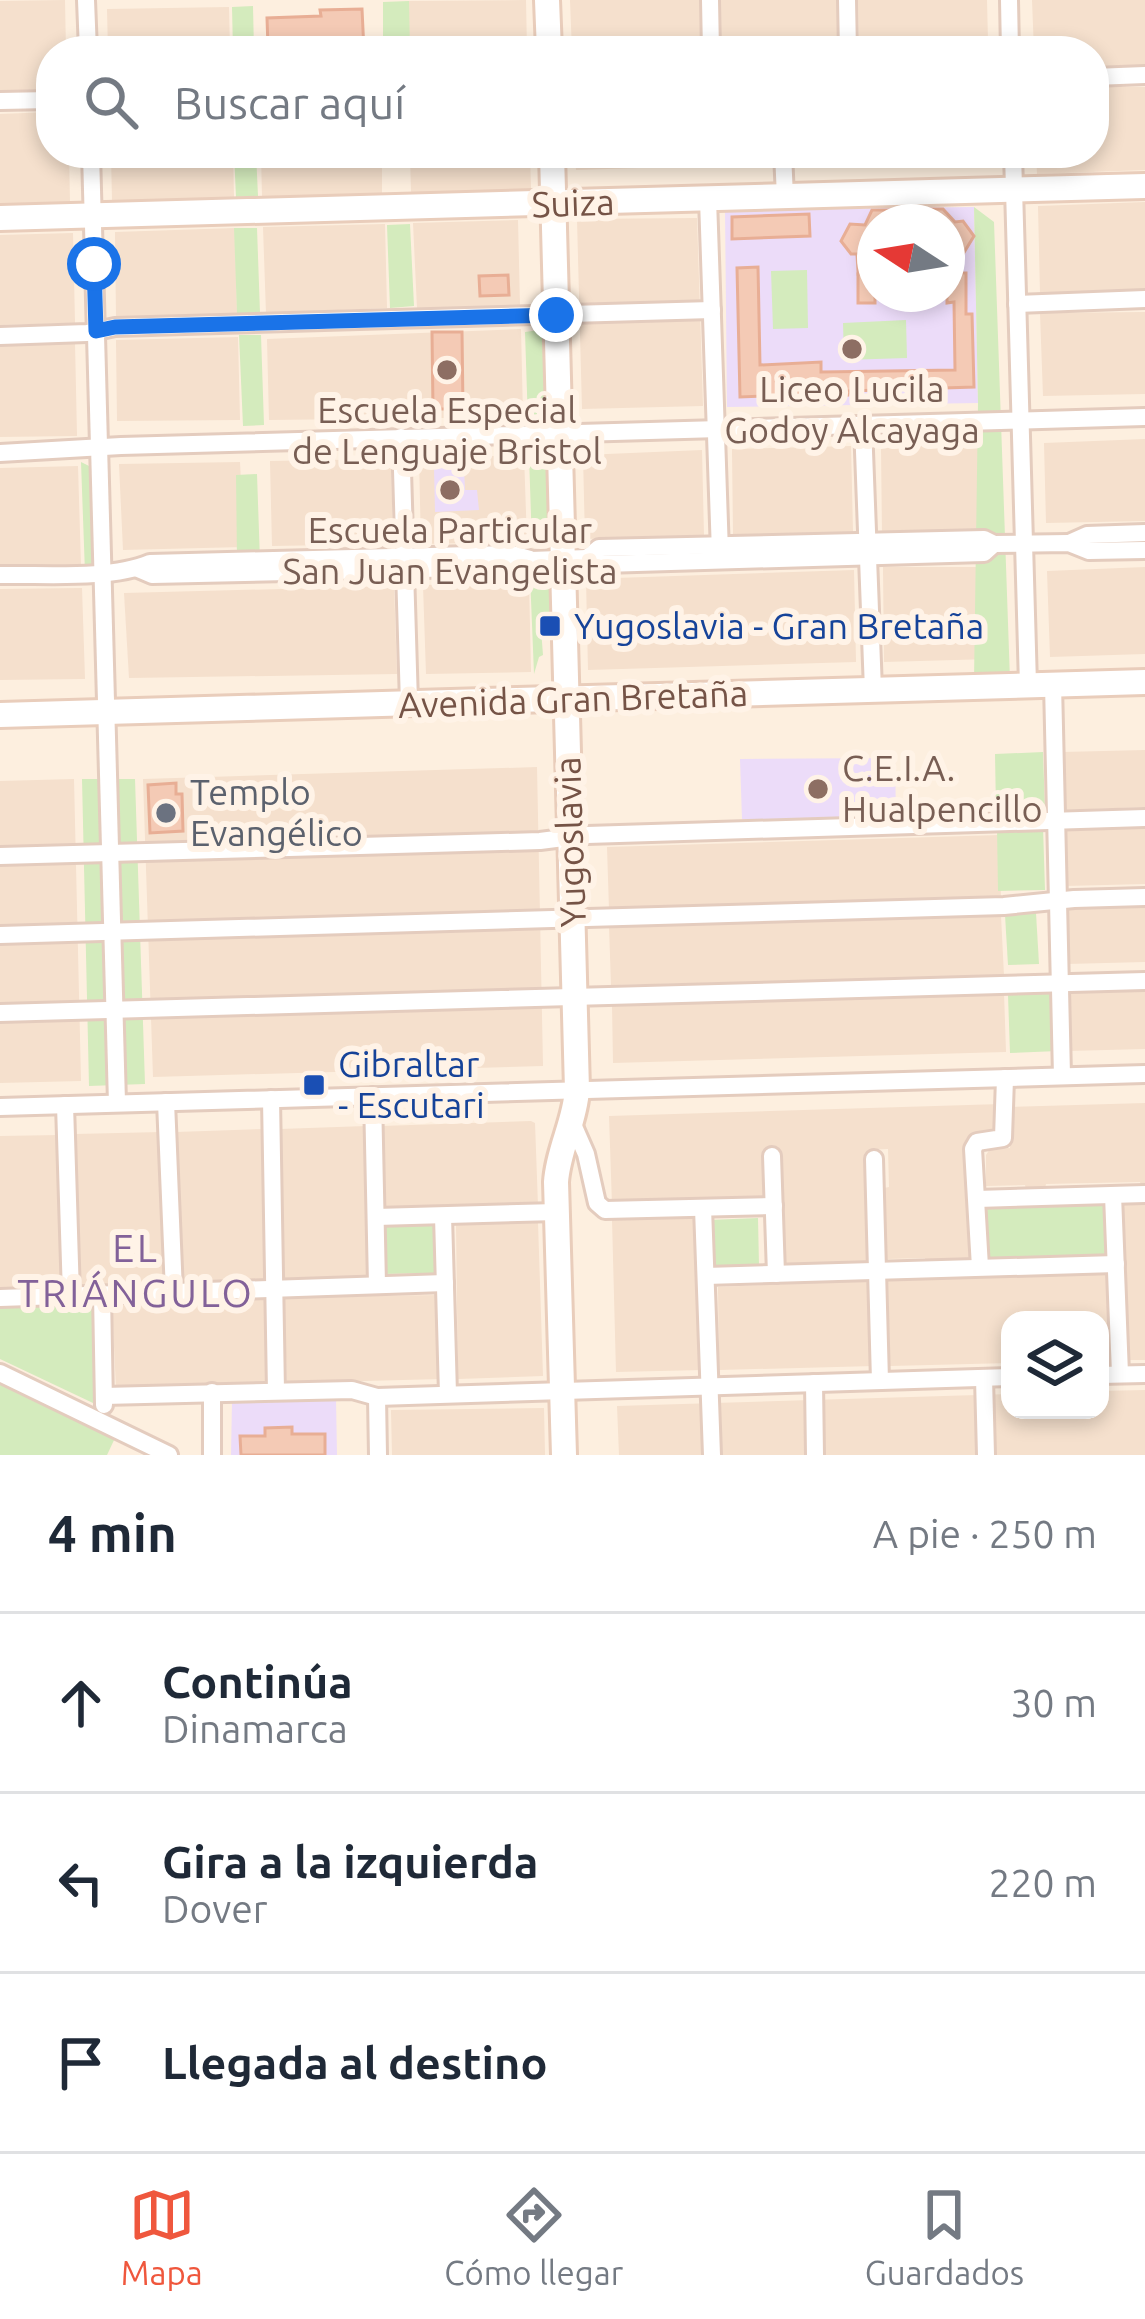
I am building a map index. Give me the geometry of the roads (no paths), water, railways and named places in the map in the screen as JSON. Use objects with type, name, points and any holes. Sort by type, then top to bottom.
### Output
[{"type":"street","points":[[86,0],[87,36]]},
{"type":"street","points":[[547,0],[548,36]]},
{"type":"street","points":[[710,0],[711,36]]},
{"type":"street","points":[[847,0],[848,36]]},
{"type":"street","points":[[1009,0],[1010,36]]},
{"type":"street","points":[[1109,76],[1145,75]]},
{"type":"street","points":[[0,101],[36,100]]},
{"type":"street","points":[[91,168],[117,1103]]},
{"type":"street","name":"Yugoslavia","points":[[552,168],[559,433],[575,558],[566,699],[577,1090],[557,1168],[564,1455]]},
{"type":"street","points":[[783,168],[784,197]]},
{"type":"street","points":[[1013,168],[1024,543],[1056,820],[1061,1076]]},
{"type":"street","name":"Suiza","points":[[0,218],[1145,186]]},
{"type":"street","points":[[708,199],[720,552]]},
{"type":"street","points":[[1017,304],[1145,299]]},
{"type":"street","points":[[0,336],[115,327],[712,310]]},
{"type":"street","points":[[0,453],[1145,417]]},
{"type":"street","points":[[863,425],[873,690]]},
{"type":"street","points":[[401,437],[409,704]]},
{"type":"street","points":[[1069,543],[1087,535],[1145,533]]},
{"type":"street","points":[[0,575],[137,569],[152,575],[405,563],[510,567],[531,560],[575,558],[603,564],[720,552],[868,548],[984,553],[994,544],[1024,543],[1069,543],[1089,551],[1145,550]]},
{"type":"street","name":"Avenida Gran Bretaña","points":[[0,715],[1145,682]]},
{"type":"street","points":[[0,856],[1145,818]]},
{"type":"street","points":[[0,935],[983,907],[1145,897]]},
{"type":"street","points":[[0,1013],[1145,981]]},
{"type":"street","points":[[0,1107],[1145,1074]]},
{"type":"street","points":[[980,1267],[974,1149],[977,1142],[1003,1138],[1004,1078]]},
{"type":"street","points":[[373,1096],[377,1285]]},
{"type":"street","points":[[271,1099],[276,1391]]},
{"type":"street","points":[[166,1102],[174,1292]]},
{"type":"street","points":[[65,1105],[71,1295]]},
{"type":"street","points":[[572,1122],[601,1208],[774,1206]]},
{"type":"street","points":[[772,1156],[776,1274]]},
{"type":"street","points":[[874,1159],[880,1381]]},
{"type":"street","points":[[977,1199],[1145,1194]]},
{"type":"street","points":[[1113,1195],[1120,1374]]},
{"type":"street","points":[[704,1208],[712,1455]]},
{"type":"street","points":[[376,1217],[557,1212]]},
{"type":"street","points":[[443,1216],[448,1394]]},
{"type":"street","points":[[706,1276],[1116,1264]]},
{"type":"street","points":[[0,1298],[445,1283]]},
{"type":"street","points":[[102,1294],[104,1424]]},
{"type":"street","points":[[0,1373],[169,1455]]},
{"type":"street","points":[[1109,1375],[1145,1374]]},
{"type":"street","points":[[104,1396],[352,1390],[377,1397],[1001,1377]]},
{"type":"street","points":[[984,1378],[986,1455]]},
{"type":"street","points":[[814,1383],[815,1455]]},
{"type":"street","points":[[212,1392],[212,1455]]},
{"type":"street","points":[[377,1397],[379,1455]]},
{"type":"place","name":"Liceo Lucila Godoy Alcayaga","points":[[852,349]]},
{"type":"place","name":"Escuela Especial de Lenguaje Bristol","points":[[447,370]]},
{"type":"place","name":"Escuela Particular San Juan Evangelista","points":[[450,490]]},
{"type":"place","name":"Yugoslavia - Gran Bretaña","points":[[550,626]]},
{"type":"place","name":"C.E.I.A. Hualpencillo","points":[[818,789]]},
{"type":"place","name":"Templo Evangélico","points":[[166,813]]},
{"type":"place","name":"Gibraltar - Escutari","points":[[314,1085]]},
{"type":"district","name":"EL TRIÁNGULO","points":[[136,1270]]}]
